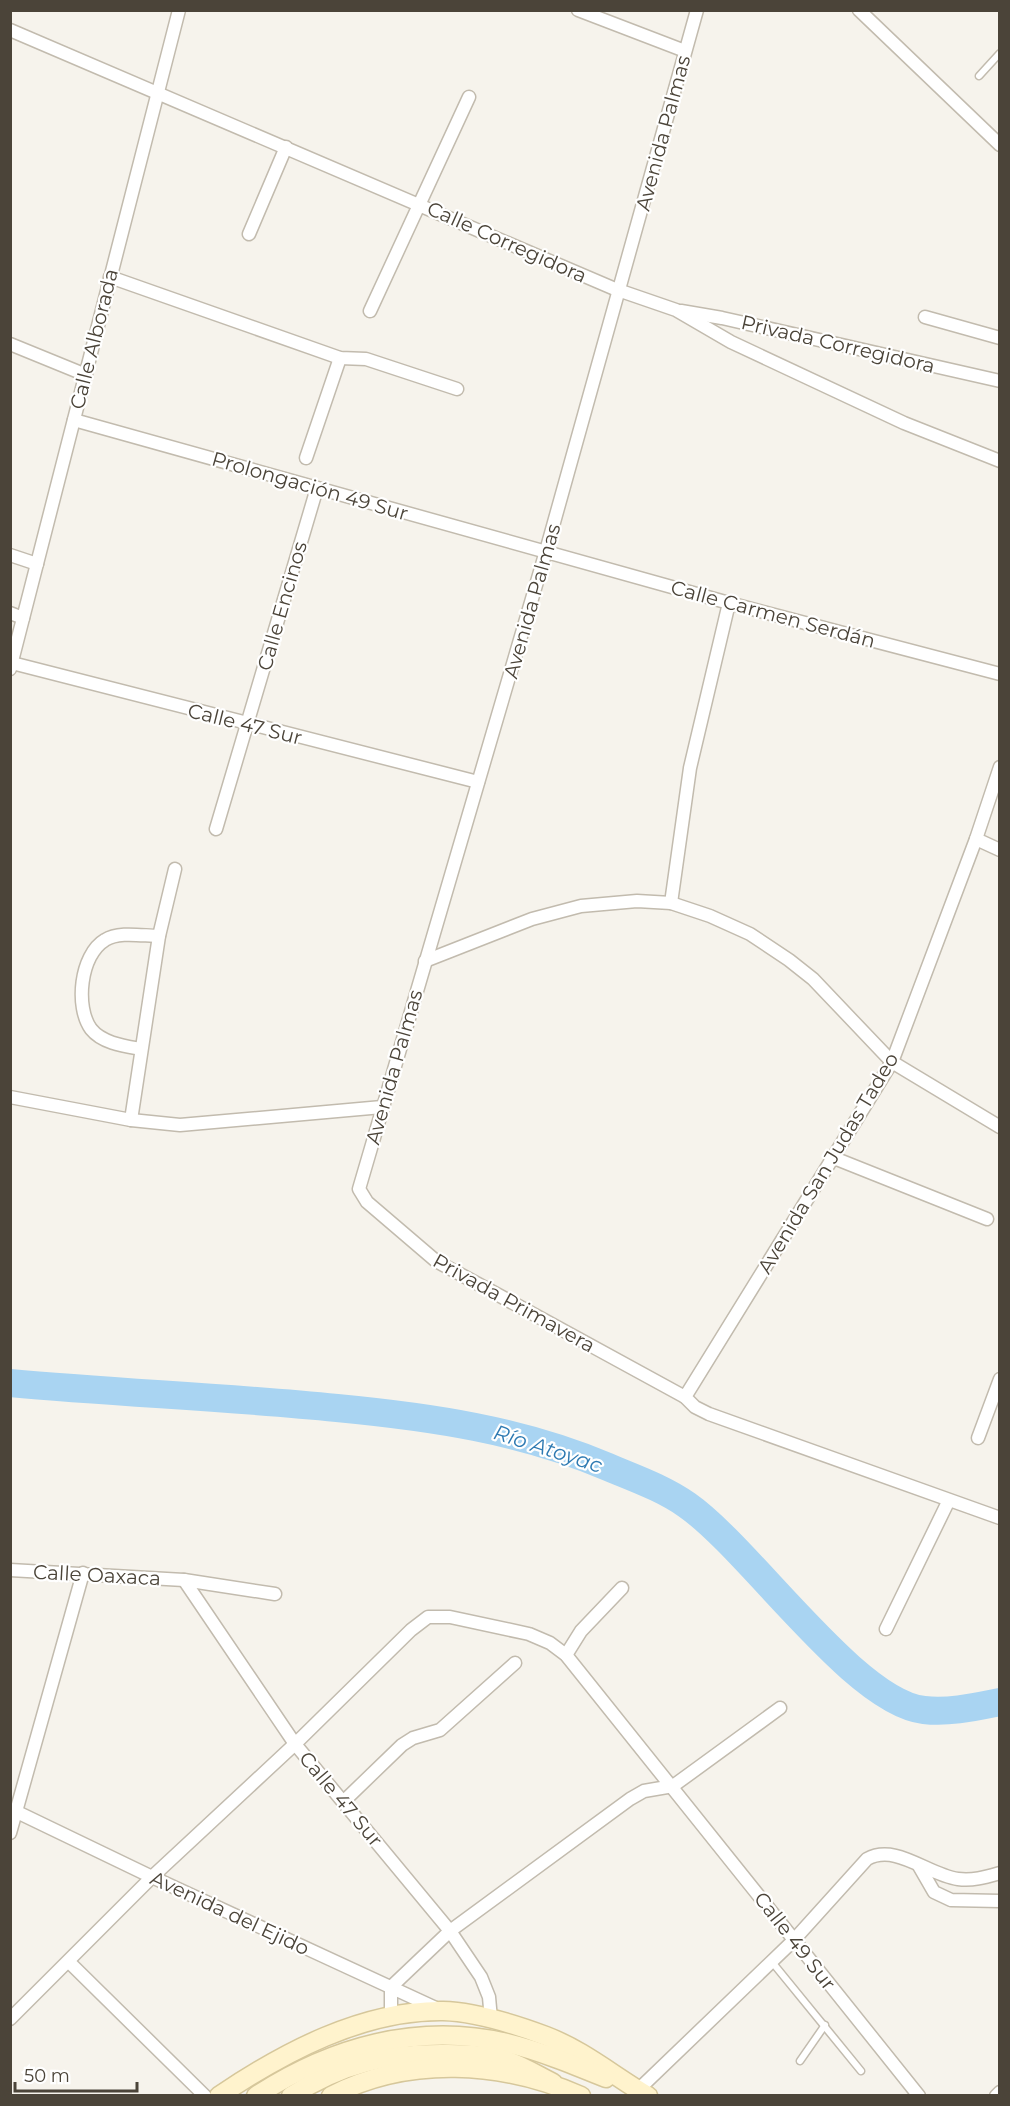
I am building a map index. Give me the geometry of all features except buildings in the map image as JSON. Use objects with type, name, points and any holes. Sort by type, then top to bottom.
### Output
[{"type":"main road","points":[[219,2096],[245,2078],[302,2047],[391,2015],[444,2011],[491,2019],[547,2036],[601,2064],[643,2093]]},
{"type":"main road","points":[[256,2096],[315,2061],[391,2039],[430,2035],[461,2036],[507,2043],[643,2093]]},
{"type":"main road","points":[[291,2096],[319,2078],[368,2060],[389,2056],[433,2054],[485,2056],[509,2061],[581,2096]]},
{"type":"main road","points":[[331,2096],[359,2081],[399,2071],[461,2066],[553,2083]]},
{"type":"street","name":"Calle Alborada","points":[[11,666],[179,10]]},
{"type":"street","points":[[578,10],[685,51]]},
{"type":"street","name":"Avenida Palmas","points":[[359,1189],[546,551],[697,10]]},
{"type":"street","points":[[859,10],[999,145]]},
{"type":"street","name":"Calle Corregidora","points":[[10,30],[620,291],[676,310],[731,342],[903,423],[999,461]]},
{"type":"street","points":[[370,311],[469,97]]},
{"type":"street","points":[[249,234],[286,147]]},
{"type":"street","points":[[110,277],[340,358],[366,359],[457,389]]},
{"type":"street","name":"Privada Corregidora","points":[[676,310],[722,318],[999,381]]},
{"type":"street","points":[[925,317],[999,338]]},
{"type":"street","points":[[10,344],[86,375]]},
{"type":"street","points":[[306,458],[340,358]]},
{"type":"street","name":"Prolongación 49 Sur","points":[[74,420],[546,551]]},
{"type":"street","name":"Calle Encinos","points":[[216,829],[316,488]]},
{"type":"street","name":"Calle Carmen Serdán","points":[[546,551],[729,603],[999,674]]},
{"type":"street","points":[[10,555],[37,564]]},
{"type":"street","points":[[671,903],[690,768],[729,603]]},
{"type":"street","points":[[10,614],[23,618]]},
{"type":"street","name":"Calle 47 Sur","points":[[11,666],[478,782]]},
{"type":"street","name":"Avenida San Judas Tadeo","points":[[685,1397],[892,1062],[976,839],[999,767]]},
{"type":"street","points":[[976,839],[999,850]]},
{"type":"street","points":[[131,1120],[159,936],[175,869]]},
{"type":"street","points":[[425,962],[532,919],[581,906],[637,902],[671,903],[710,916],[750,934],[789,960],[813,979],[892,1062],[999,1127]]},
{"type":"street","points":[[141,1049],[103,1039],[90,1028],[81,1003],[84,978],[90,957],[104,941],[119,935],[159,936]]},
{"type":"street","points":[[10,1097],[131,1120],[180,1125],[382,1107]]},
{"type":"street","points":[[834,1158],[987,1219]]},
{"type":"street","name":"Privada Primavera","points":[[359,1189],[367,1202],[436,1261],[685,1397]]},
{"type":"street","points":[[978,1438],[999,1378]]},
{"type":"street","points":[[685,1397],[695,1407],[709,1414],[948,1502],[999,1518]]},
{"type":"street","points":[[886,1629],[948,1502]]},
{"type":"street","name":"Calle Oaxaca","points":[[10,1570],[184,1581],[275,1594]]},
{"type":"street","points":[[10,1833],[83,1573]]},
{"type":"street","name":"Calle 47 Sur","points":[[184,1581],[295,1744],[450,1931],[480,1977],[489,1996],[491,2019]]},
{"type":"street","points":[[566,1655],[581,1631],[622,1588]]},
{"type":"street","name":"Calle 49 Sur","points":[[295,1744],[411,1630],[428,1617],[450,1617],[529,1634],[550,1643],[566,1655],[673,1786],[793,1941],[919,2096]]},
{"type":"street","points":[[343,1802],[402,1745],[413,1738],[440,1730],[516,1663]]},
{"type":"street","points":[[391,2015],[391,1987],[450,1931],[630,1799],[644,1791],[673,1786],[780,1708]]},
{"type":"street","points":[[10,2019],[152,1877],[295,1744]]},
{"type":"street","name":"Avenida del Ejido","points":[[17,1812],[152,1877],[444,2011]]},
{"type":"street","points":[[643,2093],[793,1941],[867,1859],[878,1853],[890,1853],[958,1879],[978,1879],[999,1873]]},
{"type":"street","points":[[919,1866],[934,1892],[951,1900],[999,1900]]},
{"type":"street","points":[[69,1962],[205,2096]]},
{"type":"street","points":[[996,2096],[999,2092]]},
{"type":"lane","points":[[979,76],[999,53]]},
{"type":"lane","points":[[772,1961],[861,2071]]},
{"type":"lane","points":[[800,2061],[825,2025]]},
{"type":"waterway","name":"Río Atoyac","points":[[10,1383],[372,1412],[475,1427],[542,1443],[638,1479],[687,1505],[741,1554],[835,1653],[866,1681],[896,1701],[933,1711],[962,1709],[1000,1702]]}]
